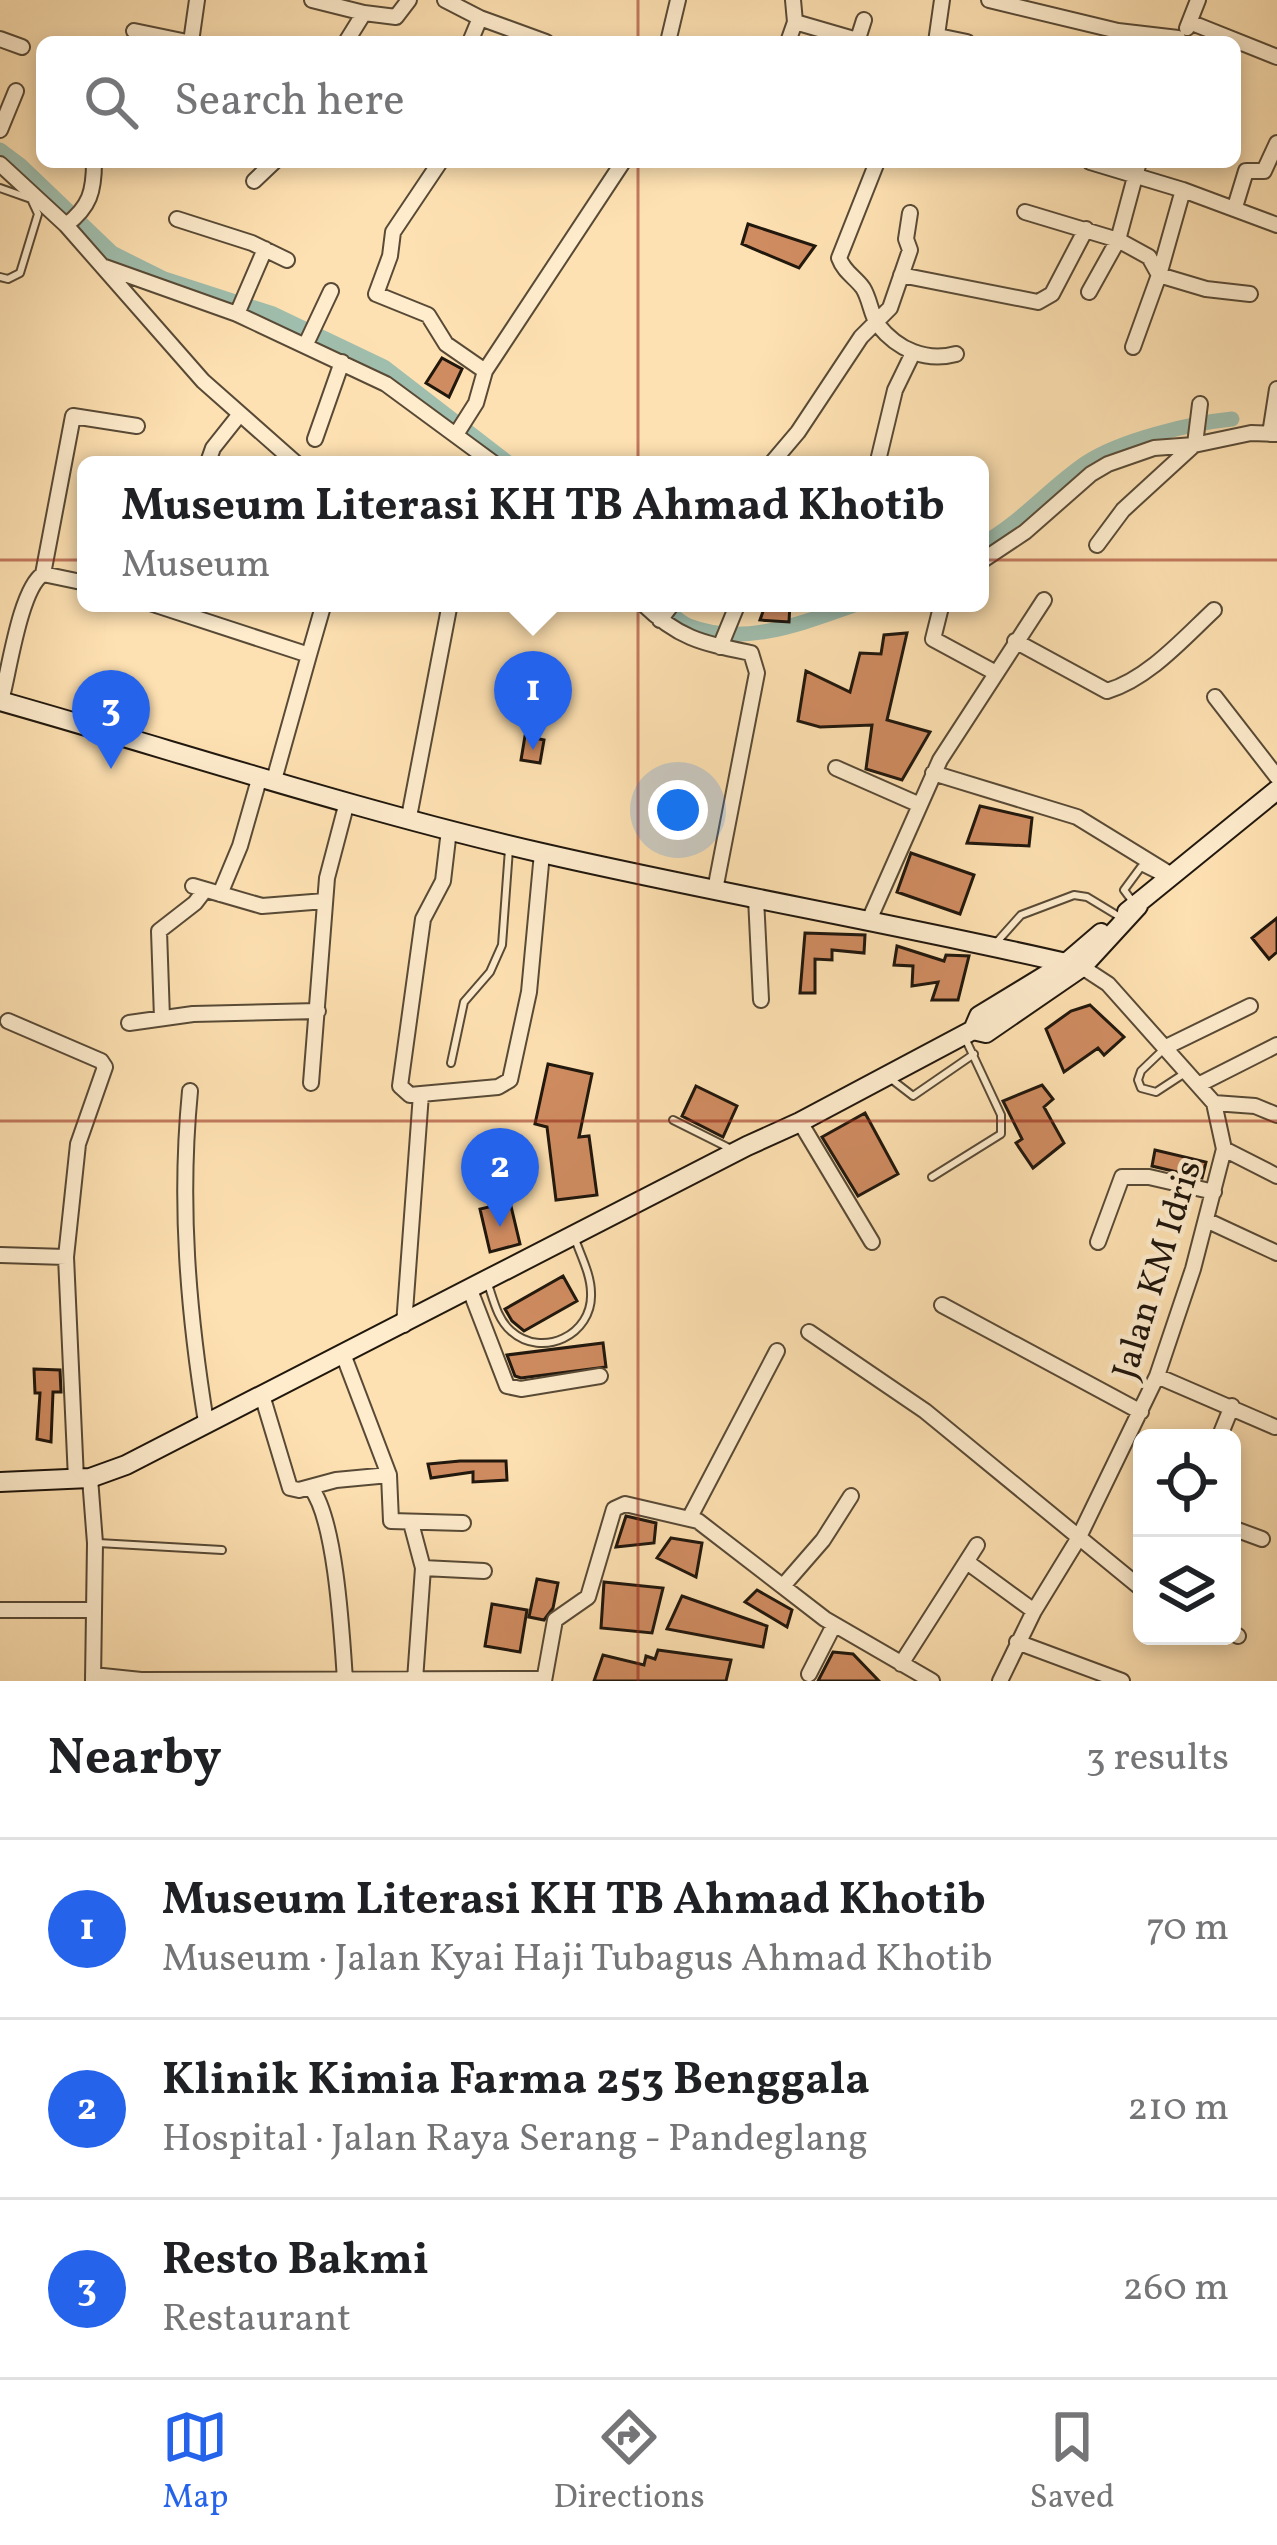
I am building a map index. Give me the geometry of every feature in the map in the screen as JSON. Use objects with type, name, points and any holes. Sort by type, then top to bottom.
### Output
[{"type":"main road","points":[[1,701],[509,845],[1074,965]]},
{"type":"main road","points":[[0,1481],[83,1478],[126,1465],[968,1033],[979,1016],[1074,965],[1277,790]]},
{"type":"main road","points":[[1074,965],[1120,917],[1138,906]]},
{"type":"street","points":[[190,36],[197,0]]},
{"type":"street","points":[[313,0],[396,17],[409,0]]},
{"type":"street","points":[[445,0],[530,36]]},
{"type":"street","points":[[669,36],[678,0]]},
{"type":"street","points":[[790,36],[795,22],[793,0]]},
{"type":"street","points":[[937,36],[942,0]]},
{"type":"street","points":[[989,0],[1151,36]]},
{"type":"street","points":[[1181,36],[1192,23],[1198,0]]},
{"type":"street","points":[[350,36],[364,13]]},
{"type":"street","points":[[472,36],[480,18]]},
{"type":"street","points":[[859,36],[864,20]]},
{"type":"street","points":[[795,22],[841,36]]},
{"type":"street","points":[[1192,23],[1224,36]]},
{"type":"street","points":[[134,32],[156,36]]},
{"type":"street","points":[[0,39],[22,46]]},
{"type":"street","points":[[1241,43],[1277,57]]},
{"type":"street","points":[[0,130],[16,91]]},
{"type":"street","points":[[1235,207],[1246,171],[1264,171],[1277,143]]},
{"type":"street","points":[[0,164],[74,218],[105,267],[203,381],[288,456]]},
{"type":"street","points":[[74,218],[92,193],[94,168]]},
{"type":"street","points":[[254,182],[268,168]]},
{"type":"street","points":[[436,168],[393,232],[376,294],[428,315],[446,344],[485,371]]},
{"type":"street","points":[[458,431],[472,410],[485,371],[619,168]]},
{"type":"street","points":[[871,168],[839,258],[842,267],[864,289],[878,324],[913,353],[938,359],[956,354]]},
{"type":"street","points":[[1089,292],[1118,240],[1137,169],[1277,224]]},
{"type":"street","points":[[1132,347],[1184,190]]},
{"type":"street","points":[[1025,212],[1118,240],[1146,255],[1159,275],[1206,289],[1250,294]]},
{"type":"street","points":[[778,456],[861,338],[890,308],[910,250],[906,239],[910,213]]},
{"type":"street","points":[[177,219],[287,260]]},
{"type":"street","points":[[901,274],[1038,302],[1052,294],[1086,229]]},
{"type":"street","points":[[240,306],[265,249]]},
{"type":"street","points":[[105,267],[240,306],[309,337],[458,431],[484,456]]},
{"type":"street","points":[[309,337],[331,291]]},
{"type":"street","points":[[879,456],[895,390],[913,353]]},
{"type":"street","points":[[315,439],[342,362]]},
{"type":"street","points":[[989,556],[1108,464],[1154,448],[1223,436],[1274,434],[1277,388]]},
{"type":"street","points":[[1096,545],[1123,510],[1195,444],[1200,404]]},
{"type":"street","points":[[210,456],[240,414]]},
{"type":"street","points":[[44,574],[73,416],[137,426]]},
{"type":"street","points":[[472,456],[473,447]]},
{"type":"street","points":[[1,701],[25,603],[36,579],[44,574],[77,581]]},
{"type":"street","points":[[870,918],[933,773],[1044,600]]},
{"type":"street","points":[[1015,641],[1107,691],[1119,688],[1169,651],[1214,610]]},
{"type":"street","points":[[194,612],[309,656]]},
{"type":"street","points":[[161,1018],[159,931],[195,903],[240,846],[321,612]]},
{"type":"street","points":[[409,818],[448,612]]},
{"type":"street","points":[[667,612],[697,643],[723,642],[751,653],[757,673],[716,890]]},
{"type":"street","points":[[723,642],[735,612]]},
{"type":"street","points":[[940,612],[933,639],[994,672]]},
{"type":"street","points":[[1215,697],[1277,777]]},
{"type":"street","points":[[836,768],[920,805]]},
{"type":"street","points":[[933,773],[1077,817],[1171,879]]},
{"type":"street","points":[[310,1083],[330,864],[347,802]]},
{"type":"street","points":[[449,830],[443,881],[423,919],[400,1085],[410,1095],[498,1087],[510,1080],[529,992],[542,853]]},
{"type":"street","points":[[206,890],[262,906],[325,902]]},
{"type":"street","points":[[756,898],[761,1000]]},
{"type":"street","name":"Jalan KM Idris","points":[[1000,1681],[1142,1412],[1206,1220],[1224,1148],[1214,1102],[1108,984],[1074,965]]},
{"type":"street","points":[[1166,1047],[1250,1006]]},
{"type":"street","points":[[129,1023],[318,1011]]},
{"type":"street","points":[[8,1021],[101,1061],[105,1067],[78,1144],[65,1257],[83,1478],[95,1543],[93,1678],[544,1680],[555,1620],[588,1597],[614,1509],[625,1504],[690,1517],[741,1550],[834,1625],[932,1681]]},
{"type":"street","points":[[1198,1084],[1277,1045]]},
{"type":"street","points":[[190,1091],[183,1158],[185,1269],[206,1422]]},
{"type":"street","points":[[404,1325],[421,1094]]},
{"type":"street","points":[[1214,1102],[1255,1106],[1277,1115]]},
{"type":"street","points":[[800,1123],[872,1242]]},
{"type":"street","points":[[1224,1148],[1277,1177]]},
{"type":"street","points":[[1099,1243],[1122,1178],[1149,1177],[1214,1192]]},
{"type":"street","points":[[1206,1220],[1277,1253]]},
{"type":"street","points":[[0,1255],[65,1257]]},
{"type":"street","points":[[478,1285],[507,1386],[600,1376]]},
{"type":"street","points":[[942,1305],[1142,1412]]},
{"type":"street","points":[[809,1332],[925,1411],[1133,1582]]},
{"type":"street","points":[[690,1517],[777,1351]]},
{"type":"street","points":[[343,1354],[388,1475],[391,1521],[463,1523]]},
{"type":"street","points":[[1157,1376],[1275,1427]]},
{"type":"street","points":[[262,1395],[290,1488],[388,1475]]},
{"type":"street","points":[[1223,1429],[1232,1406]]},
{"type":"street","points":[[311,1488],[320,1502],[335,1582],[345,1680]]},
{"type":"street","points":[[783,1586],[823,1540],[851,1496]]},
{"type":"street","points":[[411,1523],[422,1568],[415,1680]]},
{"type":"street","points":[[1241,1531],[1262,1539]]},
{"type":"street","points":[[902,1664],[977,1545]]},
{"type":"street","points":[[967,1562],[1034,1611]]},
{"type":"street","points":[[422,1568],[484,1571]]},
{"type":"street","points":[[0,1610],[93,1610]]},
{"type":"street","points":[[809,1674],[834,1625]]},
{"type":"street","points":[[1017,1642],[1122,1681]]},
{"type":"lane","points":[[0,188],[31,199],[38,214],[20,273],[0,277]]},
{"type":"lane","points":[[452,1064],[464,1002],[490,972],[502,945],[509,845]]},
{"type":"lane","points":[[1138,906],[1124,890],[1141,867],[1171,879]]},
{"type":"lane","points":[[994,946],[1021,915],[1074,895],[1087,897],[1120,917]]},
{"type":"lane","points":[[932,1177],[1000,1134],[1001,1115],[968,1033]]},
{"type":"lane","points":[[1166,1047],[1141,1071],[1141,1088],[1156,1092],[1185,1073]]},
{"type":"lane","points":[[888,1076],[913,1096],[974,1054]]},
{"type":"lane","points":[[673,1120],[735,1152]]},
{"type":"lane","points":[[478,1285],[515,1335],[541,1344],[568,1336],[583,1323],[592,1296],[574,1235]]},
{"type":"lane","points":[[95,1543],[222,1550]]},
{"type":"building","points":[[748,224],[815,246],[799,268],[742,244]]},
{"type":"building","points":[[442,358],[462,369],[449,397],[426,383]]},
{"type":"building","points":[[763,612],[790,612],[789,622],[760,620]]},
{"type":"building","points":[[907,633],[887,720],[930,732],[902,780],[866,769],[872,725],[820,727],[798,721],[806,671],[850,692],[860,653],[881,654],[884,635]]},
{"type":"building","points":[[525,736],[544,740],[540,763],[521,760]]},
{"type":"building","points":[[980,806],[1032,818],[1029,846],[967,843]]},
{"type":"building","points":[[911,853],[974,875],[960,914],[897,892]]},
{"type":"building","points":[[1277,918],[1277,952],[1269,959],[1252,938]]},
{"type":"building","points":[[805,933],[865,935],[864,953],[832,950],[832,960],[815,959],[815,993],[800,993]]},
{"type":"building","points":[[897,946],[944,961],[946,955],[969,956],[958,1000],[932,1000],[938,982],[912,986],[913,966],[894,965]]},
{"type":"building","points":[[1090,1005],[1124,1037],[1104,1055],[1098,1048],[1064,1072],[1046,1029],[1071,1011]]},
{"type":"building","points":[[548,1064],[592,1074],[579,1137],[589,1136],[597,1195],[556,1200],[547,1127],[535,1124]]},
{"type":"building","points":[[1042,1085],[1053,1099],[1044,1107],[1064,1143],[1033,1168],[1016,1143],[1022,1139],[1003,1101]]},
{"type":"building","points":[[696,1086],[737,1106],[723,1137],[682,1116]]},
{"type":"building","points":[[865,1113],[898,1174],[858,1196],[822,1137]]},
{"type":"building","points":[[1155,1150],[1206,1162],[1202,1178],[1152,1166]]},
{"type":"building","points":[[510,1202],[520,1244],[490,1252],[480,1209]]},
{"type":"building","points":[[563,1276],[577,1301],[524,1331],[512,1321],[505,1309]]},
{"type":"building","points":[[603,1343],[606,1367],[521,1378],[515,1376],[507,1355]]},
{"type":"building","points":[[34,1369],[60,1370],[61,1392],[53,1392],[51,1442],[37,1439],[40,1393],[35,1393]]},
{"type":"building","points":[[506,1461],[507,1480],[473,1482],[473,1472],[431,1478],[428,1464]]},
{"type":"building","points":[[626,1516],[656,1523],[654,1543],[616,1547]]},
{"type":"building","points":[[671,1538],[702,1543],[696,1577],[657,1558]]},
{"type":"building","points":[[537,1579],[558,1583],[553,1608],[544,1620],[529,1617]]},
{"type":"building","points":[[604,1582],[663,1588],[652,1633],[601,1628]]},
{"type":"building","points":[[757,1590],[792,1610],[787,1627],[745,1602]]},
{"type":"building","points":[[682,1596],[767,1626],[763,1647],[667,1629]]},
{"type":"building","points":[[492,1604],[527,1610],[520,1652],[485,1646]]},
{"type":"building","points":[[658,1650],[731,1660],[726,1681],[594,1681],[603,1655],[644,1665],[646,1656],[655,1659]]},
{"type":"building","points":[[833,1652],[853,1654],[879,1681],[818,1681]]},
{"type":"waterway","points":[[0,150],[112,253],[164,279],[273,314],[384,367],[499,456]]},
{"type":"waterway","points":[[989,539],[1100,455],[1157,434],[1232,419]]},
{"type":"waterway","points":[[669,612],[689,626],[732,634],[776,630],[834,612]]},
{"type":"place","name":"Museum Literasi KH TB Ahmad Khotib","points":[[533,750]]},
{"type":"place","name":"Resto Bakmi","points":[[111,769]]},
{"type":"place","name":"Klinik Kimia Farma 253 Benggala","points":[[500,1227]]}]
